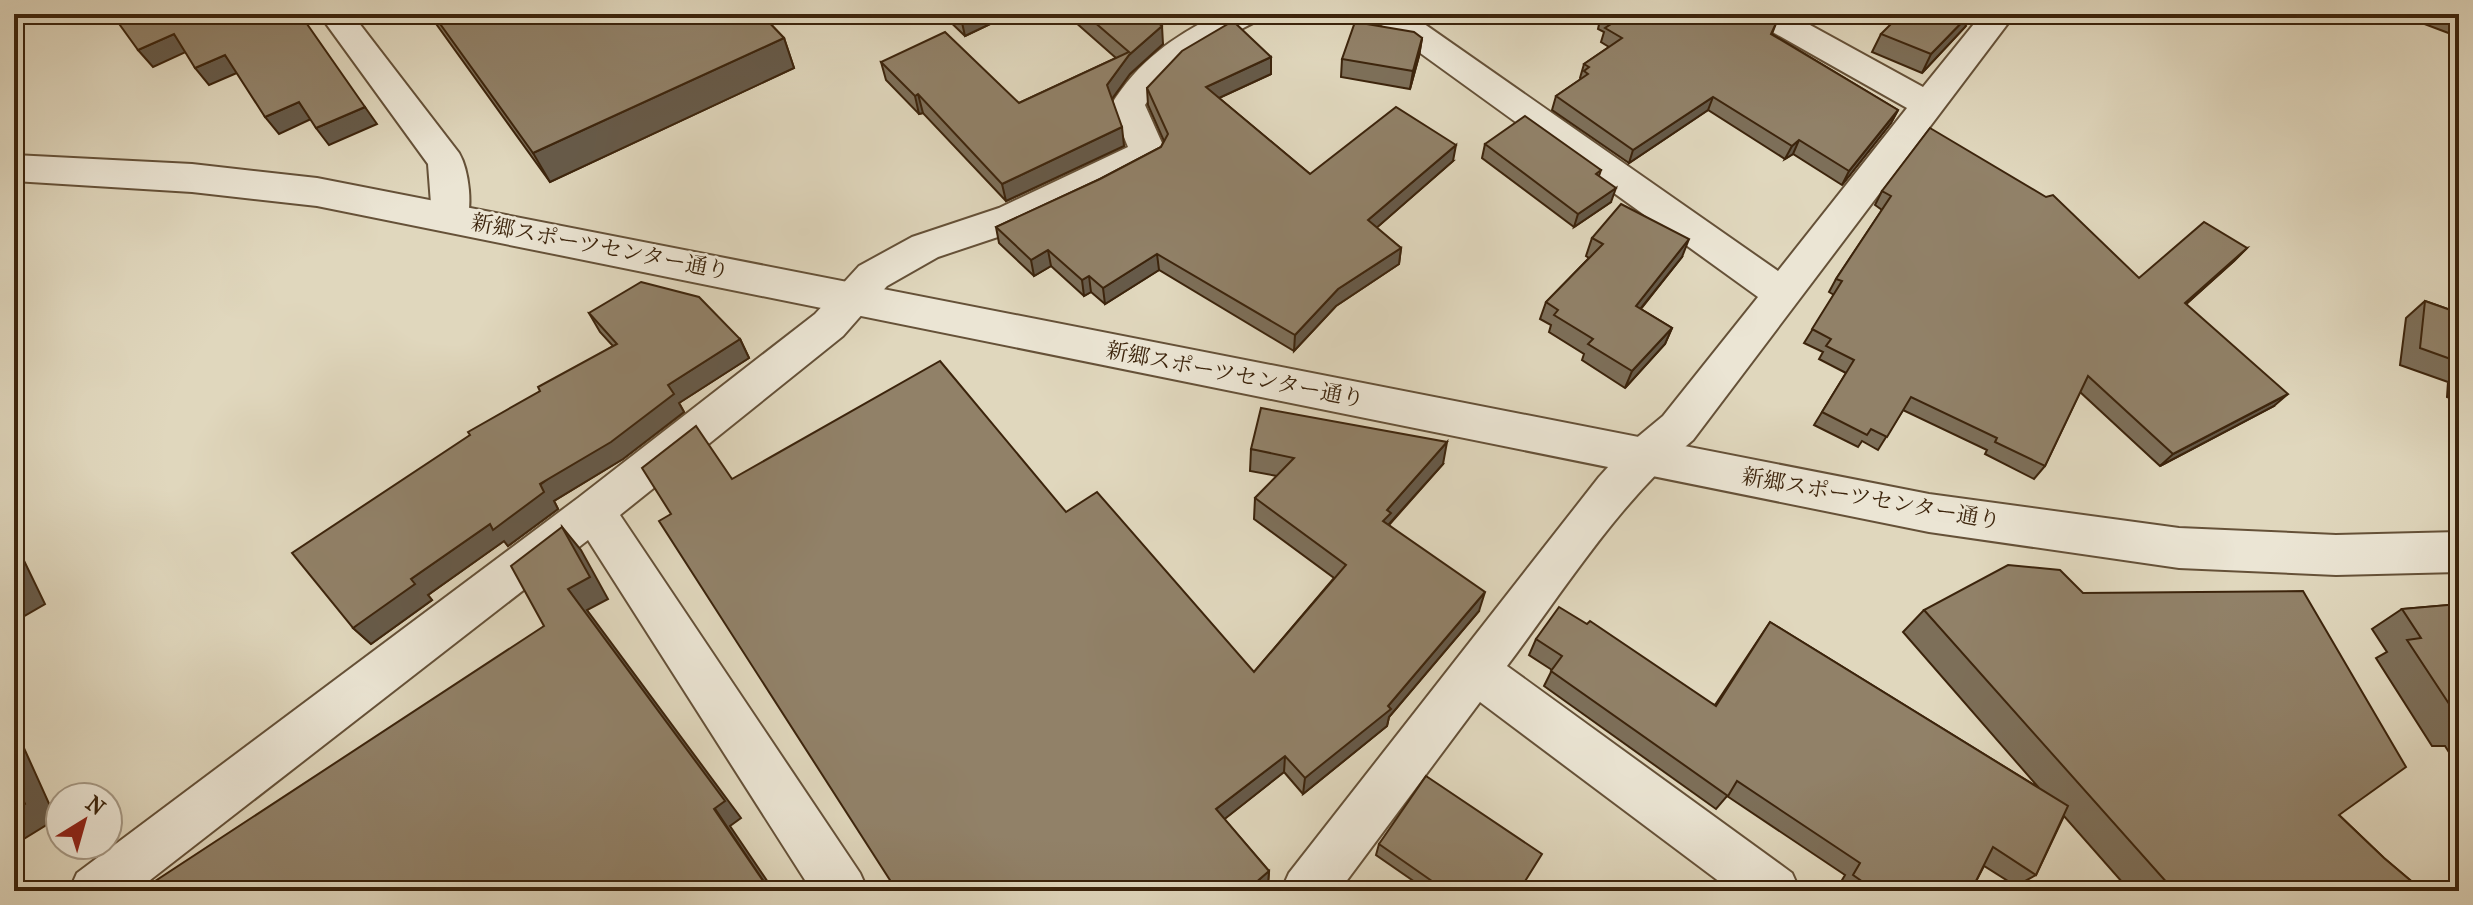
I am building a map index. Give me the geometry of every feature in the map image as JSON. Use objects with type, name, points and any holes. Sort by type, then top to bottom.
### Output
[{"type":"street","points":[[335,14],[446,162],[451,217]]},
{"type":"street","points":[[95,891],[593,511],[829,325],[873,276],[925,247],[1012,218],[1088,184],[1148,152],[1136,130],[1128,105],[1142,79],[1189,42],[1245,14]]},
{"type":"street","points":[[1388,14],[1781,293]]},
{"type":"street","points":[[1765,14],[1928,105]]},
{"type":"street","points":[[1307,891],[1614,490],[1643,457],[1678,428],[1999,14]]},
{"type":"street","name":"新郷スポーツセンター通り","points":[[14,168],[192,178],[317,192],[1929,513],[2179,548],[2336,555],[2459,552]]},
{"type":"street","points":[[593,511],[842,891]]},
{"type":"street","points":[[1476,671],[1774,891]]},
{"type":"building","points":[[112,14],[300,14],[365,107],[316,128],[299,102],[265,117],[225,55],[195,68],[174,34],[138,50]]},
{"type":"building","points":[[433,14],[761,14],[784,38],[533,153]]},
{"type":"building","points":[[1085,14],[1147,14],[1162,26],[1129,55],[1107,85],[1122,127],[1002,184],[918,94],[915,96],[881,62],[945,32],[1019,103],[1129,52]]},
{"type":"building","points":[[1602,14],[1765,14],[1777,21],[1771,34],[1898,110],[1849,171],[1799,140],[1792,146],[1713,97],[1633,150],[1556,96],[1588,74],[1584,71],[1589,67],[1584,64],[1622,38],[1605,28],[1614,22]]},
{"type":"building","points":[[1901,14],[1970,14],[1931,54],[1881,34]]},
{"type":"building","points":[[1233,21],[1271,57],[1206,87],[1310,174],[1396,107],[1456,145],[1368,220],[1401,248],[1338,289],[1295,335],[1157,254],[1103,288],[1089,276],[1082,280],[1048,250],[1031,260],[996,227],[1161,147],[1168,134],[1147,88],[1182,51]]},
{"type":"building","points":[[1355,22],[1414,32],[1422,38],[1413,71],[1342,59]]},
{"type":"building","points":[[1525,116],[1601,170],[1596,174],[1616,188],[1578,214],[1485,144]]},
{"type":"building","points":[[1930,128],[2046,197],[2053,195],[2139,278],[2204,222],[2247,248],[2185,303],[2288,394],[2173,454],[2088,376],[2045,466],[1995,442],[1997,438],[1911,397],[1887,437],[1871,429],[1867,435],[1822,412],[1854,360],[1826,346],[1831,339],[1812,329],[1842,281],[1836,279],[1891,196],[1882,191]]},
{"type":"building","points":[[1621,204],[1689,239],[1636,306],[1672,328],[1632,371],[1588,344],[1593,339],[1554,315],[1558,310],[1546,302],[1603,244],[1592,238]]},
{"type":"building","points":[[641,282],[699,297],[740,339],[668,385],[674,394],[611,442],[540,484],[544,492],[493,530],[490,524],[411,579],[415,584],[353,628],[292,553],[470,435],[468,432],[540,391],[538,387],[617,344],[589,313]]},
{"type":"building","points":[[2425,301],[2459,313],[2459,362],[2420,348]]},
{"type":"building","points":[[940,361],[1066,512],[1097,492],[1254,672],[1346,565],[1255,498],[1294,458],[1251,449],[1261,408],[1447,442],[1387,510],[1391,513],[1383,521],[1485,592],[1388,706],[1391,709],[1305,778],[1285,756],[1216,809],[1269,871],[1246,891],[897,891],[659,521],[671,514],[642,468],[696,426],[732,479]]},
{"type":"building","points":[[562,527],[590,577],[568,589],[725,801],[714,809],[770,891],[140,891],[544,626],[511,566]]},
{"type":"building","points":[[2008,565],[2060,570],[2083,593],[2303,591],[2406,767],[2339,815],[2423,891],[2162,891],[2170,886],[1924,610]]},
{"type":"building","points":[[2459,604],[2459,719],[2407,640],[2421,638],[2402,609]]},
{"type":"building","points":[[1559,607],[1587,624],[1590,621],[1716,706],[1770,622],[2068,806],[2036,875],[1993,847],[1971,891],[1876,891],[1853,875],[1860,863],[1737,781],[1728,796],[1551,671],[1562,656],[1536,639]]},
{"type":"building","points":[[1426,776],[1542,854],[1519,891],[1436,891],[1439,886],[1379,844]]},
{"type":"building","points":[[14,781],[25,804],[14,811]]}]
